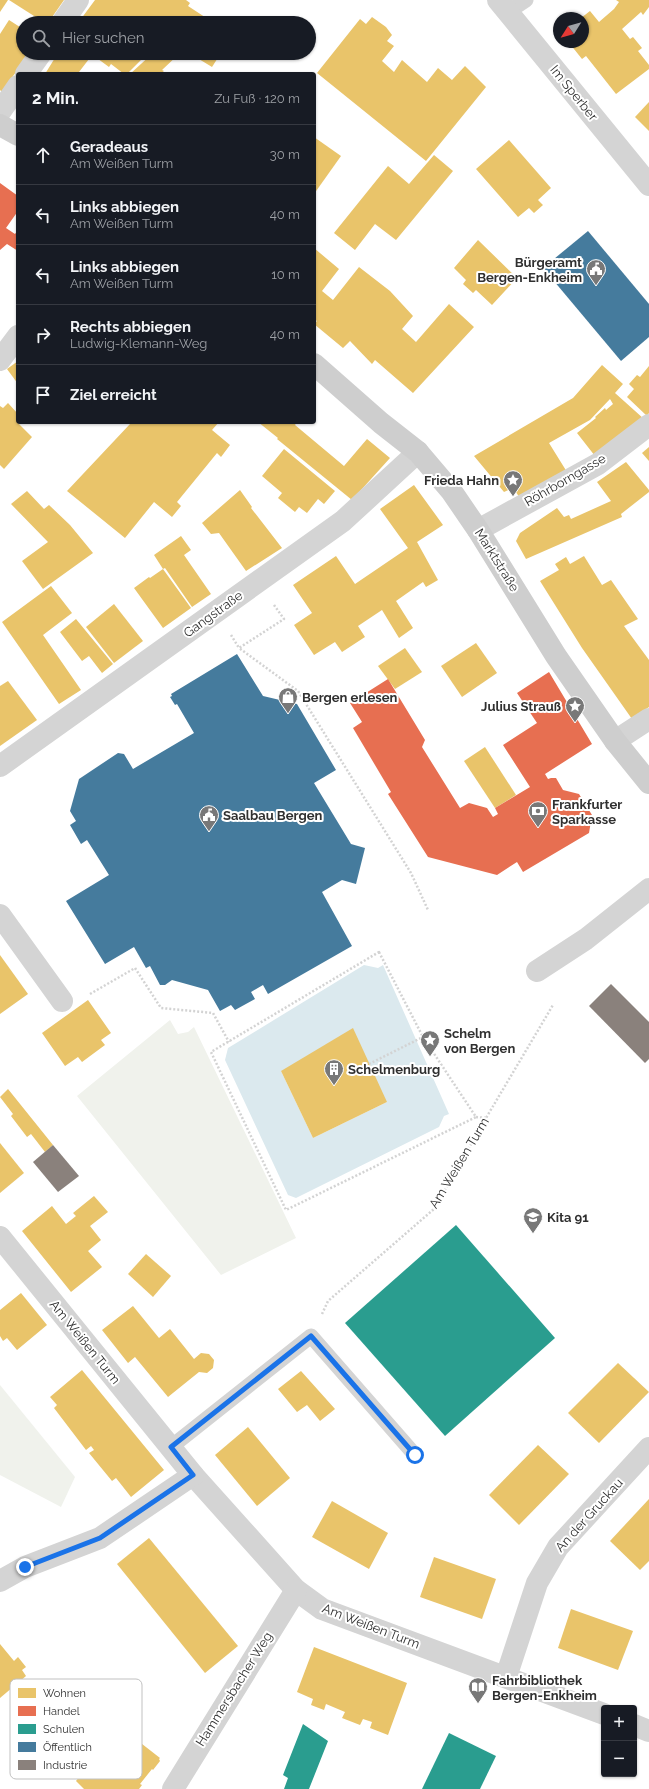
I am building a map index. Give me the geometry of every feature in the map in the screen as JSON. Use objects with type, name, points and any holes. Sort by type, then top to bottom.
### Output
[{"type":"street","points":[[67,16],[78,0]]},
{"type":"street","name":"Im Sperber","points":[[503,6],[649,185]]},
{"type":"street","points":[[27,72],[36,60]]},
{"type":"street","points":[[0,112],[16,89]]},
{"type":"street","points":[[0,125],[16,134]]},
{"type":"street","points":[[0,360],[16,339]]},
{"type":"street","name":"Marktstraße","points":[[316,366],[381,423],[418,452],[452,492],[478,530],[556,656],[615,741],[649,783]]},
{"type":"street","name":"Röhrborngasse","points":[[478,530],[598,464],[649,425]]},
{"type":"street","name":"Gangstraße","points":[[0,766],[343,521],[418,452]]},
{"type":"street","points":[[615,741],[649,719]]},
{"type":"street","points":[[537,971],[586,939],[649,890]]},
{"type":"street","points":[[0,916],[62,1001]]},
{"type":"street","name":"Am Weißen Turm","points":[[0,1237],[193,1475],[296,1590],[322,1609],[601,1713]]},
{"type":"street","name":"An der Gruckau","points":[[506,1677],[537,1583],[558,1547],[649,1448]]},
{"type":"street","points":[[0,1581],[25,1567],[100,1538],[193,1475]]},
{"type":"street","name":"Hammersbacher Weg","points":[[173,1789],[296,1590]]},
{"type":"street","points":[[637,1726],[649,1731]]},
{"type":"lane","points":[[503,6],[526,0]]},
{"type":"lane","points":[[171,1447],[311,1336],[415,1455]]},
{"type":"path","points":[[258,581],[284,619],[240,648],[298,691],[411,873],[428,910]]},
{"type":"path","points":[[476,1117],[423,1037],[379,952],[211,1052],[286,1210],[476,1117],[486,1118]]},
{"type":"path","points":[[62,1001],[89,995],[135,968],[161,1008],[213,1013],[229,1042]]},
{"type":"path","name":"Am Weißen Turm","points":[[311,1336],[328,1301],[434,1209],[553,1005]]},
{"type":"path","points":[[370,1064],[423,1037]]},
{"type":"shaded area","points":[[364,965],[378,968],[383,965],[449,1114],[444,1116],[439,1127],[296,1198],[288,1195],[225,1060],[228,1048]],"holes":[[[281,1071],[387,1102],[313,1138]]]},
{"type":"shaded area","points":[[170,1020],[178,1034],[188,1032],[194,1027],[296,1238],[221,1275],[77,1096]]},
{"type":"shaded area","points":[[0,1385],[75,1477],[61,1507],[0,1475]]},
{"type":"building: Wohnen","points":[[0,0],[8,0],[0,12]]},
{"type":"building: Wohnen","points":[[9,0],[64,0],[53,16],[34,16]]},
{"type":"building: Wohnen","points":[[95,0],[186,0],[190,3],[188,6],[203,16],[83,16]]},
{"type":"building: Wohnen","points":[[616,0],[649,0],[649,7],[643,15],[641,12],[622,29],[630,39],[633,37],[642,48],[638,51],[649,65],[649,69],[616,94],[586,56],[582,59],[573,48],[589,48],[589,12],[590,11],[599,22],[614,9],[619,2]]},
{"type":"building: Wohnen","points":[[372,17],[386,27],[392,35],[387,41],[394,46],[382,61],[394,72],[402,60],[427,82],[438,68],[452,80],[465,66],[486,87],[426,161],[317,73],[360,19],[366,24]]},
{"type":"building: Wohnen","points":[[9,20],[16,24],[16,60],[24,60],[2,92],[0,90],[0,34]]},
{"type":"building: Wohnen","points":[[54,60],[88,60],[79,72],[46,72]]},
{"type":"building: Wohnen","points":[[100,60],[141,60],[129,72],[121,72],[111,64],[109,67]]},
{"type":"building: Wohnen","points":[[145,60],[173,60],[162,70],[164,71],[163,72],[132,72]]},
{"type":"building: Wohnen","points":[[200,60],[216,60],[212,67]]},
{"type":"building: Wohnen","points":[[649,102],[649,131],[635,117]]},
{"type":"building: Wohnen","points":[[316,138],[341,156],[316,191]]},
{"type":"building: Wohnen","points":[[509,140],[551,188],[538,200],[543,205],[534,213],[529,208],[518,217],[476,169]]},
{"type":"building: Wohnen","points":[[434,155],[453,171],[396,240],[375,224],[355,250],[334,233],[388,166],[409,184]]},
{"type":"building: Wohnen","points":[[478,240],[517,278],[492,305],[476,290],[473,293],[463,284],[466,280],[454,268]]},
{"type":"building: Wohnen","points":[[316,250],[339,269],[322,291],[333,300],[359,267],[390,291],[413,316],[402,329],[416,342],[449,304],[474,327],[413,393],[375,360],[372,364],[350,341],[343,348],[316,326]]},
{"type":"building: Wohnen","points":[[16,362],[16,381],[7,369]]},
{"type":"building: Wohnen","points":[[602,365],[623,384],[615,393],[644,419],[595,456],[577,433],[596,418],[595,417],[605,408],[606,410],[613,404],[610,399],[590,420],[549,443],[567,472],[520,498],[513,488],[504,492],[474,456],[573,398]]},
{"type":"building: Wohnen","points":[[649,366],[649,413],[647,416],[627,397],[634,389],[629,384],[637,375],[640,377]]},
{"type":"building: Wohnen","points":[[8,403],[16,412],[16,424],[19,424],[32,437],[4,469],[0,465],[0,406],[3,408]]},
{"type":"building: Wohnen","points":[[130,424],[217,424],[212,430],[230,445],[221,457],[217,453],[177,502],[181,506],[172,517],[154,502],[125,538],[67,491]]},
{"type":"building: Wohnen","points":[[260,424],[296,424],[344,466],[367,439],[390,458],[352,500],[277,439],[278,438]]},
{"type":"building: Wohnen","points":[[649,447],[649,461],[642,453]]},
{"type":"building: Wohnen","points":[[284,449],[335,491],[324,504],[318,499],[307,513],[299,507],[295,512],[278,498],[282,493],[262,476]]},
{"type":"building: Wohnen","points":[[626,462],[649,490],[649,492],[621,514],[622,517],[526,559],[516,541],[520,533],[557,508],[564,517],[569,515],[571,519],[611,501],[597,482]]},
{"type":"building: Wohnen","points":[[414,485],[443,525],[417,542],[438,580],[426,587],[423,582],[396,601],[413,628],[399,638],[382,610],[358,626],[365,637],[342,652],[335,642],[314,655],[294,625],[312,613],[293,585],[336,556],[355,584],[408,548],[380,509]]},
{"type":"building: Wohnen","points":[[240,490],[252,507],[251,508],[282,548],[246,571],[219,533],[211,534],[202,523]]},
{"type":"building: Wohnen","points":[[27,491],[44,509],[49,505],[70,525],[93,553],[43,589],[22,561],[48,542],[11,504]]},
{"type":"building: Wohnen","points":[[181,536],[191,550],[184,555],[211,594],[192,607],[165,568],[163,569],[154,555]]},
{"type":"building: Wohnen","points":[[584,556],[602,585],[611,580],[638,619],[624,626],[649,660],[649,707],[632,719],[582,648],[540,581],[559,570],[555,564],[566,557],[570,564]]},
{"type":"building: Wohnen","points":[[163,569],[191,608],[163,628],[134,588]]},
{"type":"building: Wohnen","points":[[51,586],[72,613],[43,635],[81,690],[59,704],[2,622]]},
{"type":"building: Wohnen","points":[[114,604],[143,641],[114,663],[86,627]]},
{"type":"building: Wohnen","points":[[76,619],[113,664],[102,673],[89,656],[82,661],[60,632]]},
{"type":"building: Wohnen","points":[[476,643],[497,673],[462,697],[441,666]]},
{"type":"building: Wohnen","points":[[405,648],[422,672],[395,689],[378,666]]},
{"type":"building: Wohnen","points":[[8,681],[37,720],[0,746],[0,686]]},
{"type":"building: Wohnen","points":[[485,747],[516,795],[495,808],[464,761]]},
{"type":"building: Wohnen","points":[[0,955],[28,994],[0,1014]]},
{"type":"building: Wohnen","points":[[88,1000],[111,1033],[101,1040],[105,1045],[82,1062],[78,1057],[65,1066],[42,1033]]},
{"type":"building: Wohnen","name":"Schelmenburg","points":[[353,1028],[387,1102],[313,1138],[281,1071]]},
{"type":"building: Wohnen","points":[[8,1089],[53,1145],[45,1152],[31,1134],[27,1137],[11,1116],[13,1114],[0,1097]]},
{"type":"building: Wohnen","points":[[0,1143],[24,1173],[0,1193]]},
{"type":"building: Wohnen","points":[[94,1196],[108,1212],[90,1226],[101,1240],[88,1251],[102,1267],[71,1292],[22,1231],[52,1206],[66,1224],[76,1216],[73,1213]]},
{"type":"building: Wohnen","points":[[146,1254],[171,1276],[153,1297],[128,1274]]},
{"type":"building: Wohnen","points":[[21,1293],[47,1325],[17,1350],[7,1338],[3,1341],[0,1336],[0,1310]]},
{"type":"building: Wohnen","points":[[133,1306],[159,1338],[170,1329],[194,1359],[201,1353],[209,1354],[214,1360],[213,1368],[207,1373],[199,1372],[168,1397],[135,1357],[128,1363],[102,1330]]},
{"type":"building: Wohnen","points":[[618,1363],[649,1392],[599,1443],[568,1413]]},
{"type":"building: Wohnen","points":[[82,1370],[164,1470],[131,1497],[116,1478],[112,1481],[89,1453],[94,1450],[91,1446],[86,1450],[54,1408],[57,1405],[50,1397]]},
{"type":"building: Wohnen","points":[[301,1371],[335,1409],[320,1421],[307,1405],[297,1412],[278,1389]]},
{"type":"building: Wohnen","points":[[248,1427],[290,1478],[257,1506],[215,1455]]},
{"type":"building: Wohnen","points":[[538,1445],[569,1474],[519,1525],[489,1495]]},
{"type":"building: Wohnen","points":[[649,1499],[649,1561],[640,1570],[610,1541]]},
{"type":"building: Wohnen","points":[[332,1501],[388,1533],[369,1569],[312,1537]]},
{"type":"building: Wohnen","points":[[149,1538],[238,1646],[205,1673],[117,1564]]},
{"type":"building: Wohnen","points":[[434,1557],[496,1579],[482,1619],[420,1597]]},
{"type":"building: Wohnen","points":[[571,1609],[633,1631],[618,1670],[558,1648]]},
{"type":"building: Wohnen","points":[[0,1644],[14,1661],[18,1657],[26,1667],[22,1670],[26,1676],[22,1679],[10,1679],[10,1690],[0,1698]]},
{"type":"building: Wohnen","points":[[314,1647],[407,1683],[388,1735],[370,1728],[372,1722],[363,1719],[360,1725],[342,1718],[345,1712],[326,1704],[324,1710],[311,1705],[313,1699],[297,1692]]},
{"type":"building: Wohnen","points":[[142,1744],[160,1758],[160,1761],[140,1784],[142,1785],[139,1789],[84,1789],[76,1781],[78,1779],[142,1779]]},
{"type":"building: Handel","points":[[0,183],[16,195],[16,214],[6,228],[15,234],[16,233],[16,250],[7,244],[0,250]]},
{"type":"building: Handel","points":[[549,672],[592,744],[545,774],[548,779],[556,778],[563,790],[579,794],[592,815],[589,833],[523,872],[517,862],[497,875],[428,857],[388,794],[391,792],[353,728],[362,722],[350,703],[388,679],[425,740],[422,747],[460,808],[469,803],[487,808],[493,817],[498,814],[495,808],[530,787],[503,745],[537,723],[517,693]]},
{"type":"building: Schulen","points":[[456,1225],[555,1338],[445,1436],[345,1323]]},
{"type":"building: Schulen","points":[[303,1724],[328,1741],[309,1789],[284,1789],[288,1778],[283,1775]]},
{"type":"building: Schulen","points":[[449,1733],[496,1756],[480,1789],[422,1789]]},
{"type":"building: Öffentlich","name":"Bürgeramt Bergen-Enkheim","points":[[588,231],[649,304],[649,337],[621,361],[543,268]]},
{"type":"building: Öffentlich","name":"Saalbau Bergen","points":[[237,654],[263,696],[297,704],[336,770],[314,783],[351,844],[365,848],[356,884],[342,880],[322,892],[352,946],[268,994],[263,985],[251,992],[255,999],[235,1010],[231,1005],[220,1011],[208,990],[172,980],[165,985],[160,985],[150,966],[146,968],[134,947],[105,964],[66,901],[109,875],[87,840],[81,844],[70,825],[76,821],[70,811],[79,779],[118,753],[124,754],[133,769],[194,733],[177,704],[175,705],[170,697],[172,696],[171,694]]},
{"type":"building: Industrie","points":[[611,984],[649,1022],[649,1059],[645,1063],[589,1006]]},
{"type":"building: Industrie","points":[[53,1145],[79,1176],[58,1192],[33,1162]]},
{"type":"place","name":"Bürgeramt Bergen-Enkheim","points":[[596,286]]},
{"type":"place","name":"Frieda Hahn","points":[[513,497]]},
{"type":"place","name":"Bergen erlesen","points":[[288,714]]},
{"type":"place","name":"Julius Strauß","points":[[575,723]]},
{"type":"place","name":"Frankfurter Sparkasse","points":[[538,828]]},
{"type":"place","name":"Saalbau Bergen","points":[[209,832]]},
{"type":"place","name":"Schelm von Bergen","points":[[430,1057]]},
{"type":"place","name":"Schelmenburg","points":[[334,1086]]},
{"type":"place","name":"Kita 91","points":[[533,1234]]},
{"type":"place","name":"Fahrbibliothek Bergen-Enkheim","points":[[478,1704]]},
{"type":"route","points":[[25,1567],[44,1558],[100,1538],[193,1475],[171,1447],[311,1336],[415,1455]]}]
